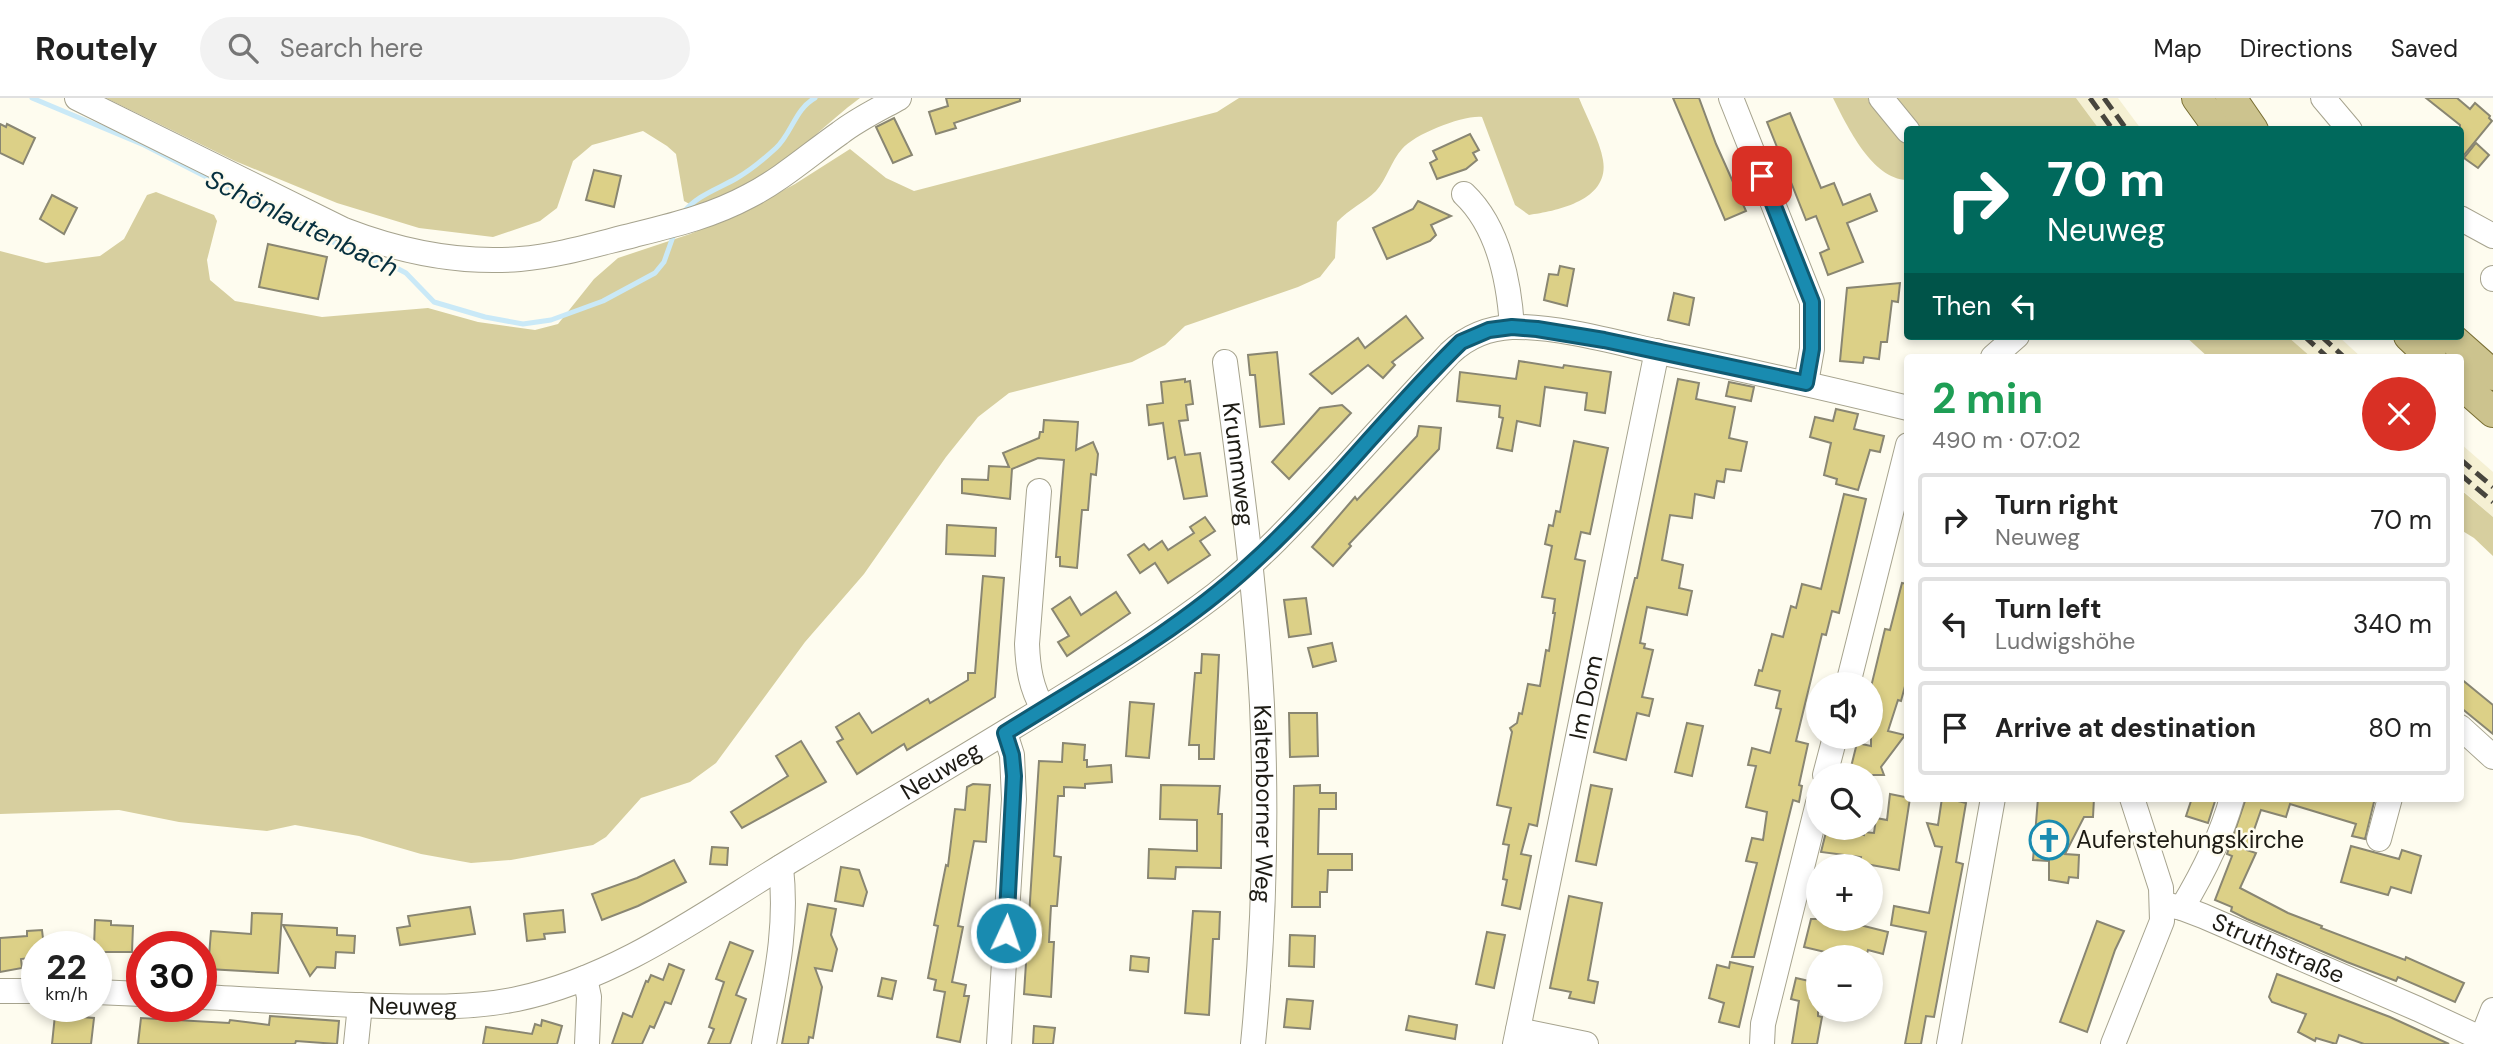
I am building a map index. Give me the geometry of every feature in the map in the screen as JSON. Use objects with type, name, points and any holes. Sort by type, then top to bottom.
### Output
[{"type":"main road","points":[[2197,98],[2217,126]]},
{"type":"main road","points":[[2231,98],[2250,126]]},
{"type":"main road","points":[[2413,340],[2428,354]]},
{"type":"main road","points":[[2454,340],[2493,375]]},
{"type":"main road","points":[[2464,387],[2493,412]]},
{"type":"street","points":[[77,98],[377,243],[452,259],[493,260],[522,259],[581,247],[686,222],[716,212],[779,178],[841,132],[899,98]]},
{"type":"street","points":[[1731,98],[1812,302],[1812,349],[1806,383]]},
{"type":"street","points":[[1881,98],[1904,126]]},
{"type":"street","points":[[2323,98],[2347,126]]},
{"type":"street","points":[[1464,194],[1478,208],[1489,226],[1506,277],[1512,327]]},
{"type":"street","points":[[2464,220],[2493,236]]},
{"type":"street","name":"Neuweg","points":[[217,998],[360,1005],[480,1005],[519,999],[585,978],[671,936],[1005,733],[1165,630],[1214,595],[1250,566],[1309,507],[1461,342],[1489,330],[1512,327],[1577,335],[1806,383],[1904,407]]},
{"type":"street","points":[[1996,354],[2012,340]]},
{"type":"street","name":"Im Dom","points":[[1516,1037],[1657,351]]},
{"type":"street","name":"Krummweg","points":[[1225,362],[1250,566]]},
{"type":"street","points":[[1851,672],[1904,461]]},
{"type":"street","points":[[1039,491],[1027,644],[1030,682],[1043,709]]},
{"type":"street","name":"Kaltenborner Weg","points":[[1250,566],[1262,702],[1264,764],[1261,926],[1253,1044]]},
{"type":"street","points":[[2464,731],[2493,757]]},
{"type":"street","points":[[999,1044],[1014,799],[1012,755],[1005,733]]},
{"type":"street","points":[[1949,1044],[1992,802]]},
{"type":"street","points":[[2133,802],[2157,875],[2172,906]]},
{"type":"street","points":[[2113,1044],[2162,921],[2172,906],[2202,875],[2231,802]]},
{"type":"street","points":[[2379,839],[2389,802]]},
{"type":"street","points":[[1762,1044],[1763,1024],[1809,840]]},
{"type":"street","points":[[764,1044],[784,926],[781,867]]},
{"type":"street","name":"Struthstraße","points":[[2172,906],[2477,1039]]},
{"type":"street","points":[[585,978],[589,997],[587,1044]]},
{"type":"street","points":[[0,991],[21,991]]},
{"type":"street","points":[[356,1044],[360,1005]]},
{"type":"street","points":[[2477,1039],[2493,1010]]},
{"type":"street","points":[[1516,1037],[1586,1044]]},
{"type":"shaded area","points":[[106,98],[860,98],[785,161],[752,184],[730,196],[693,206],[684,201],[676,154],[643,131],[592,145],[573,161],[557,208],[540,221],[493,237],[419,228],[337,203],[235,161]]},
{"type":"shaded area","points":[[1239,98],[1579,98],[1599,145],[1603,174],[1598,185],[1580,201],[1529,215],[1515,205],[1482,117],[1463,119],[1440,127],[1408,143],[1376,191],[1337,222],[1335,258],[1320,277],[1185,326],[1165,345],[1132,362],[1009,393],[978,417],[946,457],[864,574],[805,642],[716,763],[690,782],[641,798],[606,837],[593,845],[511,860],[471,863],[421,854],[359,836],[295,825],[267,831],[179,822],[119,810],[0,814],[0,251],[46,263],[100,256],[124,239],[147,195],[156,192],[214,215],[217,221],[207,260],[210,280],[235,301],[322,317],[428,308],[478,322],[535,330],[558,324],[594,279],[618,258],[690,234],[741,213],[795,184],[850,149],[886,178],[914,191],[1217,112]]},
{"type":"shaded area","points":[[1833,98],[2076,98],[2097,126],[1904,126],[1904,179],[1883,171],[1853,136]]},
{"type":"shaded area","points":[[2076,98],[2118,98],[2139,126],[2097,126]]},
{"type":"shaded area","points":[[2189,340],[2292,340],[2308,354],[2205,354]]},
{"type":"shaded area","points":[[2292,340],[2342,340],[2358,354],[2308,354]]},
{"type":"shaded area","points":[[2464,447],[2493,472],[2493,517],[2464,492]]},
{"type":"shaded area","points":[[2464,492],[2493,517],[2493,556],[2464,532]]},
{"type":"building","points":[[946,98],[1020,98],[1020,101],[954,123],[956,128],[936,134],[929,112],[948,106]]},
{"type":"building","points":[[1673,98],[1699,98],[1746,211],[1725,220]]},
{"type":"building","points":[[2426,98],[2457,98],[2470,109],[2475,103],[2492,121],[2464,155],[2464,126]]},
{"type":"building","points":[[1790,113],[1821,188],[1834,183],[1843,205],[1870,194],[1877,211],[1847,223],[1863,262],[1828,275],[1820,253],[1829,249],[1816,216],[1806,220],[1767,122]]},
{"type":"building","points":[[894,118],[912,155],[893,163],[876,127]]},
{"type":"building","points":[[0,124],[6,127],[7,124],[35,138],[23,164],[0,153]]},
{"type":"building","points":[[1470,134],[1479,150],[1473,153],[1477,160],[1466,169],[1437,179],[1430,163],[1437,159],[1433,151]]},
{"type":"building","points":[[2476,143],[2489,155],[2478,168],[2464,158]]},
{"type":"building","points":[[594,170],[621,176],[614,207],[586,200]]},
{"type":"building","points":[[52,195],[77,208],[64,234],[40,219]]},
{"type":"building","points":[[1418,201],[1451,216],[1431,225],[1436,235],[1430,241],[1387,259],[1373,228],[1413,209]]},
{"type":"building","points":[[268,244],[327,257],[318,299],[259,287]]},
{"type":"building","points":[[1560,266],[1574,269],[1567,306],[1544,300],[1549,274],[1558,275]]},
{"type":"building","points":[[1900,283],[1898,302],[1892,301],[1887,342],[1881,342],[1879,359],[1864,357],[1863,363],[1840,361],[1847,288]]},
{"type":"building","points":[[1674,293],[1694,298],[1689,325],[1668,320]]},
{"type":"building","points":[[1406,316],[1423,338],[1392,362],[1395,365],[1383,378],[1368,365],[1332,394],[1310,374],[1358,338],[1365,348]]},
{"type":"building","points":[[1277,352],[1284,424],[1260,427],[1255,375],[1250,375],[1248,355]]},
{"type":"building","points":[[1519,361],[1611,372],[1605,413],[1585,410],[1587,393],[1545,387],[1540,426],[1517,421],[1512,451],[1497,448],[1503,418],[1499,417],[1500,406],[1457,401],[1460,372],[1516,379]]},
{"type":"building","points":[[1185,379],[1185,382],[1190,381],[1193,404],[1186,405],[1188,420],[1179,421],[1185,455],[1200,453],[1207,496],[1184,499],[1175,457],[1168,459],[1163,423],[1149,425],[1147,405],[1163,403],[1161,382]]},
{"type":"building","points":[[1678,379],[1699,383],[1696,399],[1735,407],[1729,438],[1747,442],[1741,471],[1726,469],[1724,482],[1717,481],[1714,498],[1695,494],[1692,518],[1670,515],[1662,560],[1683,565],[1679,588],[1692,591],[1687,615],[1647,607],[1640,643],[1645,644],[1644,648],[1653,650],[1642,697],[1653,699],[1649,716],[1637,713],[1626,760],[1594,752],[1637,578]]},
{"type":"building","points":[[1729,382],[1754,387],[1751,401],[1726,396]]},
{"type":"building","points":[[1342,405],[1351,413],[1289,479],[1272,462],[1320,408]]},
{"type":"building","points":[[1836,409],[1858,414],[1854,429],[1884,436],[1880,452],[1870,450],[1858,490],[1836,484],[1837,479],[1824,475],[1831,443],[1810,437],[1815,417],[1833,421]]},
{"type":"building","points":[[1044,420],[1078,422],[1076,450],[1093,442],[1098,454],[1096,475],[1091,474],[1088,510],[1082,510],[1077,568],[1060,566],[1060,557],[1056,557],[1064,460],[1038,458],[1012,469],[1010,499],[962,493],[962,479],[988,480],[989,466],[1009,467],[1003,453],[1039,438],[1040,432],[1043,432]]},
{"type":"building","points":[[1419,426],[1441,428],[1439,449],[1349,544],[1351,546],[1333,566],[1312,547],[1355,497],[1357,500],[1417,436]]},
{"type":"building","points":[[1574,441],[1608,448],[1590,534],[1581,532],[1575,559],[1585,561],[1537,826],[1529,824],[1521,854],[1531,856],[1520,909],[1502,905],[1509,845],[1503,844],[1511,808],[1497,805],[1512,732],[1510,728],[1517,723],[1519,713],[1522,714],[1528,684],[1540,686],[1546,650],[1549,651],[1555,599],[1542,597],[1552,546],[1545,544],[1549,525],[1553,526],[1556,511],[1560,512]]},
{"type":"building","points":[[1844,494],[1866,499],[1839,613],[1832,611],[1826,635],[1822,634],[1813,672],[1806,672],[1806,700],[1796,741],[1806,744],[1807,749],[1799,785],[1802,786],[1799,802],[1793,800],[1754,957],[1732,957],[1757,863],[1746,861],[1752,838],[1763,840],[1767,812],[1746,807],[1756,766],[1748,765],[1752,748],[1770,753],[1781,709],[1776,708],[1780,691],[1755,685],[1759,670],[1762,671],[1772,634],[1783,637],[1791,606],[1796,608],[1802,584],[1821,589]]},
{"type":"building","points":[[1205,517],[1215,531],[1200,541],[1210,555],[1168,583],[1155,563],[1140,573],[1128,555],[1144,544],[1149,550],[1162,541],[1168,550],[1194,533],[1190,527]]},
{"type":"building","points":[[947,525],[996,528],[995,556],[946,554]]},
{"type":"building","points":[[983,576],[1004,578],[995,697],[907,750],[904,744],[857,774],[837,742],[843,739],[836,727],[859,713],[872,733],[928,699],[930,703],[968,680],[968,673],[975,673]]},
{"type":"building","points":[[1904,583],[1904,690],[1888,731],[1904,736],[1883,764],[1852,763],[1856,749],[1883,749],[1883,672],[1875,672],[1885,629],[1890,630]]},
{"type":"building","points":[[1116,592],[1130,613],[1067,656],[1058,642],[1069,636],[1052,609],[1070,597],[1081,615]]},
{"type":"building","points":[[1306,598],[1311,634],[1289,637],[1284,600]]},
{"type":"building","points":[[1332,643],[1336,661],[1313,667],[1308,648]]},
{"type":"building","points":[[1202,654],[1219,655],[1214,759],[1199,759],[1199,745],[1189,745],[1195,673],[1201,673]]},
{"type":"building","points":[[2464,681],[2493,705],[2493,734],[2464,710]]},
{"type":"building","points":[[1130,702],[1154,704],[1149,758],[1126,756]]},
{"type":"building","points":[[1289,713],[1317,713],[1318,756],[1290,757]]},
{"type":"building","points":[[1687,723],[1703,726],[1692,776],[1675,772]]},
{"type":"building","points":[[801,741],[826,782],[742,828],[731,812],[788,776],[776,756]]},
{"type":"building","points":[[1063,743],[1085,745],[1084,760],[1087,760],[1087,767],[1111,765],[1112,782],[1085,784],[1085,788],[1064,787],[1064,796],[1058,796],[1054,856],[1061,857],[1057,906],[1051,906],[1049,942],[1054,942],[1051,997],[1024,994],[1039,761],[1062,762]]},
{"type":"building","points":[[973,784],[990,785],[986,842],[974,841],[958,926],[963,927],[952,982],[966,985],[964,996],[969,996],[960,1042],[937,1037],[945,992],[934,990],[936,980],[928,978],[938,926],[934,925],[946,865],[948,866],[955,809],[965,810],[967,787]]},
{"type":"building","points":[[1161,785],[1220,786],[1218,814],[1222,814],[1221,868],[1176,867],[1175,879],[1148,878],[1149,849],[1197,851],[1197,820],[1160,819]]},
{"type":"building","points":[[1320,785],[1320,793],[1336,793],[1336,809],[1319,809],[1318,854],[1352,854],[1352,870],[1328,870],[1327,892],[1320,892],[1320,907],[1292,907],[1294,786]]},
{"type":"building","points":[[1591,785],[1612,789],[1596,865],[1576,861]]},
{"type":"building","points":[[1890,794],[1904,797],[1904,802],[1909,802],[1899,870],[1883,867],[1883,854],[1821,852],[1824,840],[1883,840],[1883,819],[1887,820]]},
{"type":"building","points":[[1941,802],[1966,803],[1956,862],[1963,864],[1934,1017],[1926,1016],[1921,1044],[1905,1044],[1926,932],[1891,925],[1894,906],[1929,913],[1942,847],[1935,846],[1927,823],[1938,825]]},
{"type":"building","name":"Auferstehungskirche","points":[[2038,802],[2094,802],[2093,817],[2084,817],[2065,854],[2079,855],[2078,878],[2069,877],[2068,883],[2049,880],[2049,861],[2033,860]]},
{"type":"building","points":[[2191,802],[2215,802],[2208,823],[2186,816]]},
{"type":"building","points":[[2245,802],[2374,802],[2365,839],[2352,836],[2356,824],[2290,804],[2286,817],[2261,810],[2247,850],[2256,853],[2240,888],[2288,913],[2322,926],[2321,928],[2405,960],[2406,957],[2464,983],[2455,1002],[2398,977],[2396,981],[2347,962],[2231,911],[2232,907],[2215,900],[2232,856],[2227,854]]},
{"type":"building","points":[[2351,846],[2399,859],[2402,850],[2421,856],[2411,893],[2391,887],[2388,895],[2341,882]]},
{"type":"building","points":[[712,847],[728,848],[727,865],[710,864]]},
{"type":"building","points":[[674,860],[686,882],[602,920],[592,894],[637,878]]},
{"type":"building","points":[[841,867],[859,870],[867,892],[863,906],[835,901]]},
{"type":"building","points":[[1569,896],[1602,903],[1588,980],[1598,982],[1594,1003],[1569,998],[1571,992],[1550,988]]},
{"type":"building","points":[[808,904],[836,909],[831,935],[837,949],[832,971],[815,968],[822,987],[813,1038],[809,1037],[808,1044],[782,1044]]},
{"type":"building","points":[[470,907],[475,934],[400,945],[397,928],[410,926],[408,916]]},
{"type":"building","points":[[563,910],[565,932],[544,934],[545,939],[527,941],[524,914]]},
{"type":"building","points":[[1193,911],[1220,912],[1219,939],[1213,939],[1209,1015],[1185,1013]]},
{"type":"building","points":[[252,913],[282,914],[278,973],[217,970],[217,931],[251,934]]},
{"type":"building","points":[[95,920],[111,921],[111,925],[133,926],[133,931],[126,931],[126,952],[112,952],[112,931],[95,931]]},
{"type":"building","points":[[2097,921],[2124,931],[2087,1032],[2060,1022]]},
{"type":"building","points":[[283,925],[337,928],[337,935],[355,936],[354,953],[336,952],[335,968],[317,967],[310,976]]},
{"type":"building","points":[[1808,931],[1888,932],[1883,954],[1883,945],[1804,947]]},
{"type":"building","points":[[1487,932],[1505,935],[1494,988],[1476,984]]},
{"type":"building","points":[[1290,935],[1315,936],[1314,967],[1289,966]]},
{"type":"building","points":[[21,936],[21,968],[0,972],[0,938]]},
{"type":"building","points":[[730,942],[753,951],[736,995],[746,999],[730,1044],[708,1044],[714,1029],[709,1027],[724,982],[716,979]]},
{"type":"building","points":[[1131,956],[1149,958],[1148,972],[1130,970]]},
{"type":"building","points":[[1730,962],[1753,967],[1739,1027],[1719,1022],[1724,1003],[1709,998],[1717,965],[1729,968]]},
{"type":"building","points":[[669,964],[684,970],[671,1004],[665,1002],[654,1028],[650,1026],[642,1044],[612,1044],[623,1013],[632,1017],[646,981],[648,982],[651,975],[663,980]]},
{"type":"building","points":[[2277,974],[2390,1017],[2449,1044],[2364,1044],[2339,1035],[2336,1044],[2316,1038],[2315,1041],[2298,1032],[2306,1014],[2272,1002],[2269,997]]},
{"type":"building","points":[[882,978],[896,981],[892,999],[878,996]]},
{"type":"building","points":[[1796,978],[1806,980],[1806,1022],[1821,1022],[1817,1044],[1792,1044],[1799,1001],[1791,999]]},
{"type":"building","points":[[1287,999],[1313,1001],[1310,1029],[1284,1027]]},
{"type":"building","points":[[270,1016],[339,1021],[337,1044],[296,1041],[295,1044],[138,1044],[141,1022],[229,1023],[230,1020],[269,1025]]},
{"type":"building","points":[[1409,1016],[1457,1025],[1455,1039],[1406,1030]]},
{"type":"building","points":[[542,1020],[562,1026],[557,1044],[483,1044],[486,1027],[532,1034],[535,1024],[541,1026]]},
{"type":"building","points":[[54,1022],[94,1022],[91,1044],[52,1044]]},
{"type":"building","points":[[1034,1026],[1055,1028],[1053,1044],[1033,1044]]},
{"type":"waterway","name":"Schönlautenbach","points":[[32,98],[144,145],[364,258],[389,264],[406,273],[434,302],[485,317],[523,324],[551,320],[603,301],[655,273],[664,262],[675,231]]},
{"type":"waterway","name":"Schönlautenbach","points":[[683,213],[701,197],[742,175],[767,156],[781,142],[803,108],[815,98]]},
{"type":"railway","points":[[2090,98],[2110,126]]},
{"type":"railway","points":[[2104,98],[2124,126]]},
{"type":"railway","points":[[2308,340],[2324,354]]},
{"type":"railway","points":[[2325,340],[2341,354]]},
{"type":"railway","points":[[2464,462],[2493,487]]},
{"type":"railway","points":[[2464,477],[2493,502]]},
{"type":"place","name":"Auferstehungskirche","points":[[2049,840]]},
{"type":"route","points":[[1006,933],[1014,776],[1012,755],[1005,733],[1165,630],[1250,566],[1309,507],[1461,342],[1489,330],[1512,327],[1537,329],[1604,340],[1806,383],[1812,349],[1812,302],[1762,176]]}]
